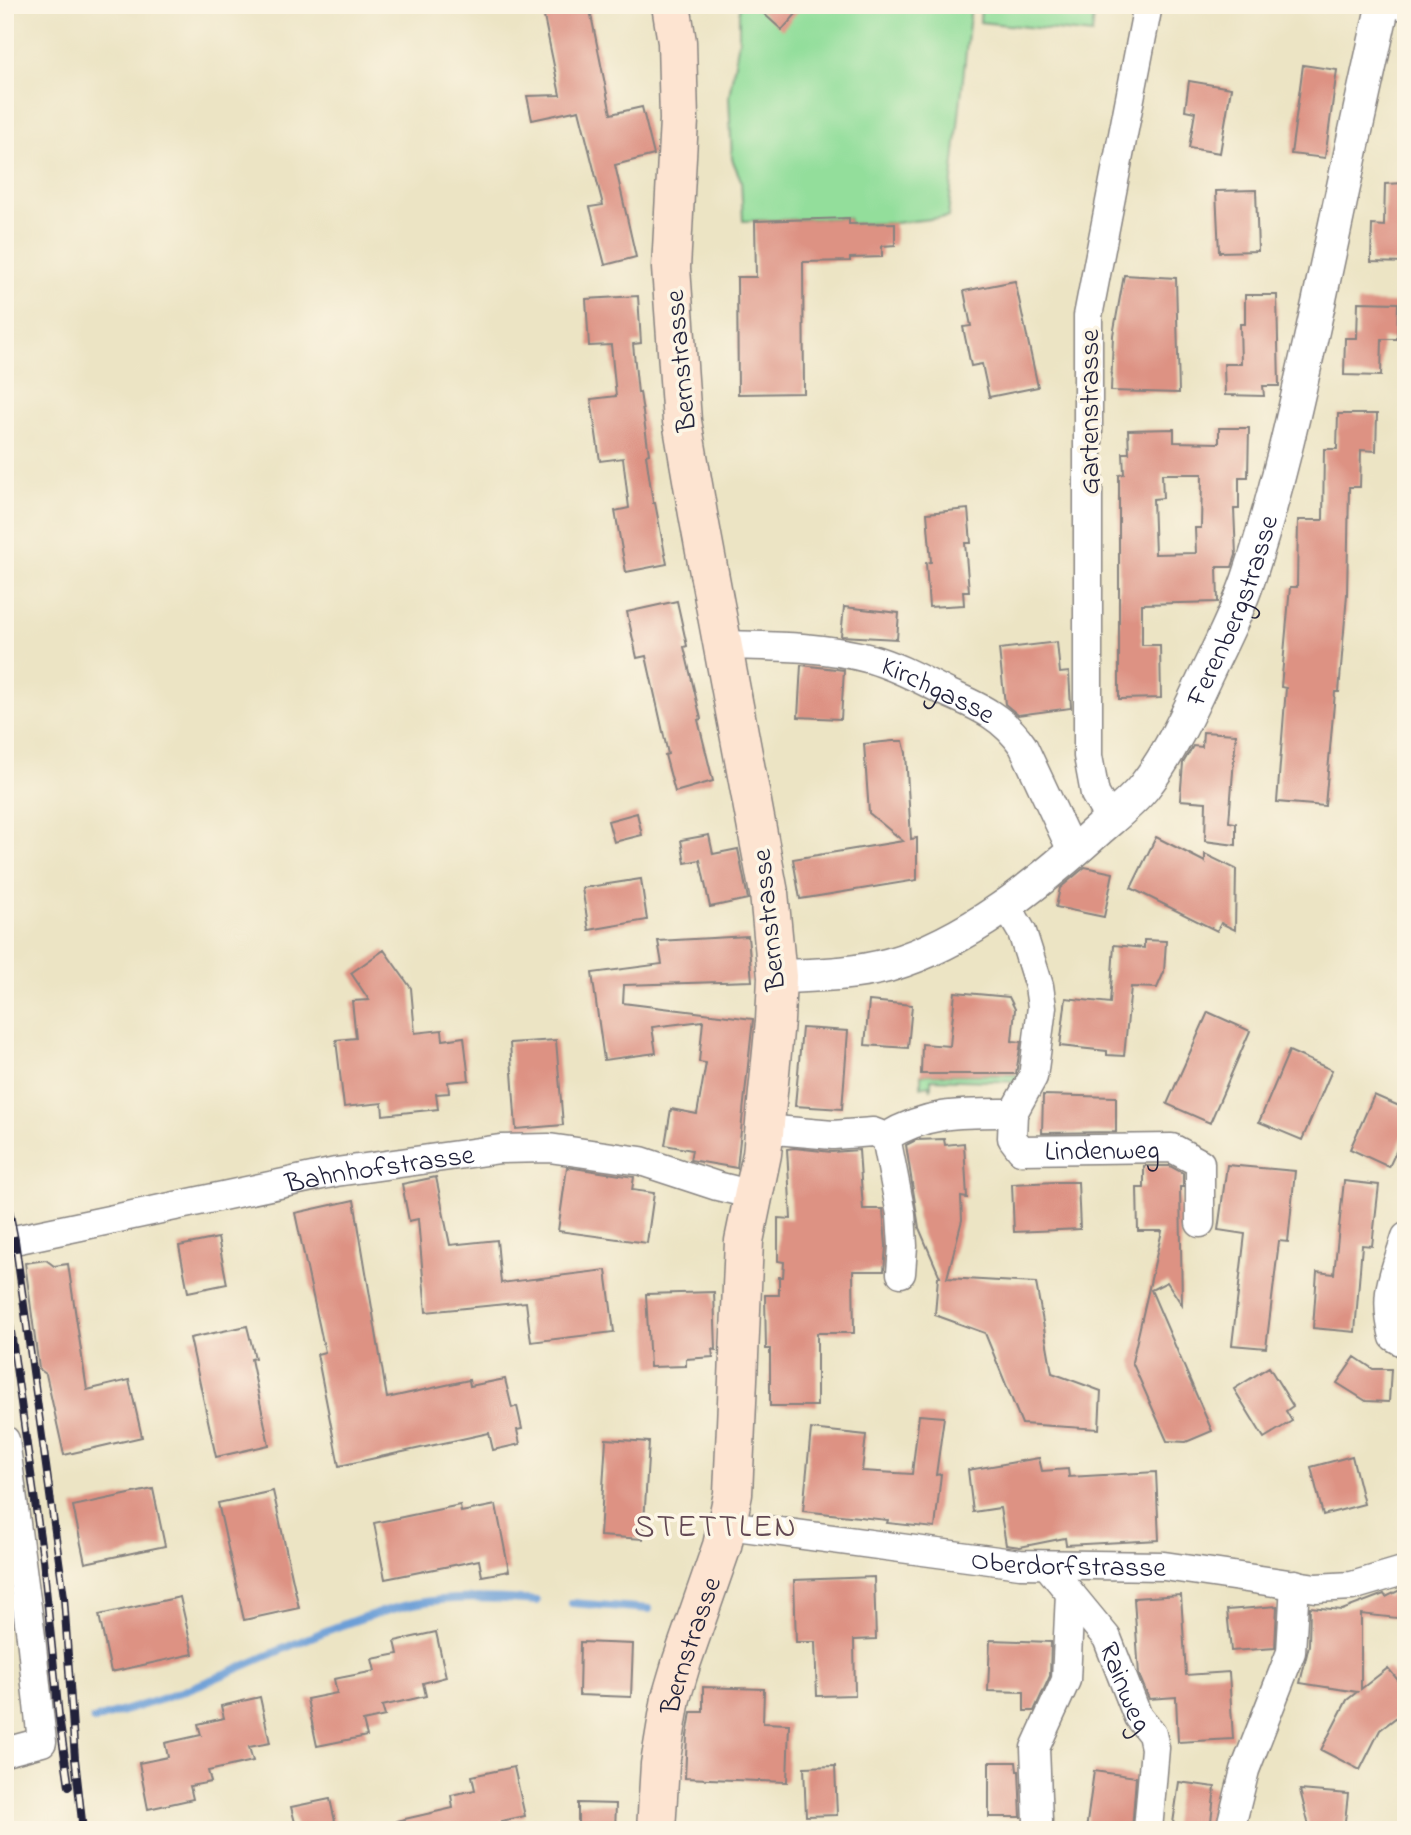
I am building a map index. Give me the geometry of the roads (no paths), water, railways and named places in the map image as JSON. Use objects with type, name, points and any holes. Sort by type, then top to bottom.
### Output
[{"type":"main road","name":"Bernstrasse","points":[[656,1830],[660,1764],[671,1698],[728,1525],[736,1460],[744,1241],[764,1129],[777,977],[769,893],[684,431],[671,268],[679,85],[677,42],[671,5]]},
{"type":"street","name":"Gartenstrasse","points":[[1110,820],[1095,794],[1088,756],[1088,316],[1148,5]]},
{"type":"street","name":"Ferenbergstrasse","points":[[777,977],[840,974],[888,965],[929,950],[1006,905],[1073,853],[1143,788],[1192,705],[1250,576],[1298,398],[1383,5]]},
{"type":"street","name":"Kirchgasse","points":[[722,645],[783,647],[848,654],[872,660],[991,712],[1013,732],[1023,746],[1073,853]]},
{"type":"street","name":"Lindenweg","points":[[1006,905],[1022,932],[1039,986],[1042,1007],[1033,1077],[1013,1113],[1012,1138],[1021,1150],[1172,1148],[1200,1163],[1200,1223]]},
{"type":"street","name":"Lindenweg","points":[[886,1137],[906,1124],[949,1114],[1013,1113]]},
{"type":"street","points":[[764,1129],[833,1135],[873,1132],[886,1137],[901,1214],[901,1273]]},
{"type":"street","name":"Bahnhofstrasse","points":[[5,1242],[336,1172],[500,1149],[549,1149],[641,1161],[754,1195]]},
{"type":"street","points":[[1406,1237],[1388,1292],[1388,1314],[1394,1337],[1406,1343]]},
{"type":"street","points":[[5,1440],[42,1742],[5,1752]]},
{"type":"street","name":"Oberdorfstrasse","points":[[728,1525],[966,1558],[1047,1565],[1164,1566],[1316,1588],[1352,1586],[1406,1570]]},
{"type":"street","name":"Rainweg","points":[[1047,1565],[1107,1638],[1138,1717],[1152,1734],[1155,1748],[1148,1830]]},
{"type":"street","points":[[1230,1830],[1245,1770],[1290,1652],[1295,1584]]},
{"type":"street","name":"Rainweg","points":[[1038,1821],[1035,1748],[1066,1680],[1070,1593]]},
{"type":"waterway","points":[[94,1720],[170,1696],[320,1633],[381,1612],[443,1600],[536,1601]]},
{"type":"waterway","points":[[572,1603],[649,1609]]},
{"type":"railway","points":[[5,1189],[15,1240],[64,1597],[75,1759],[83,1830]]},
{"type":"railway","points":[[5,1289],[43,1559],[69,1786]]},
{"type":"district","name":"STETTLEN","points":[[716,1525]]}]
